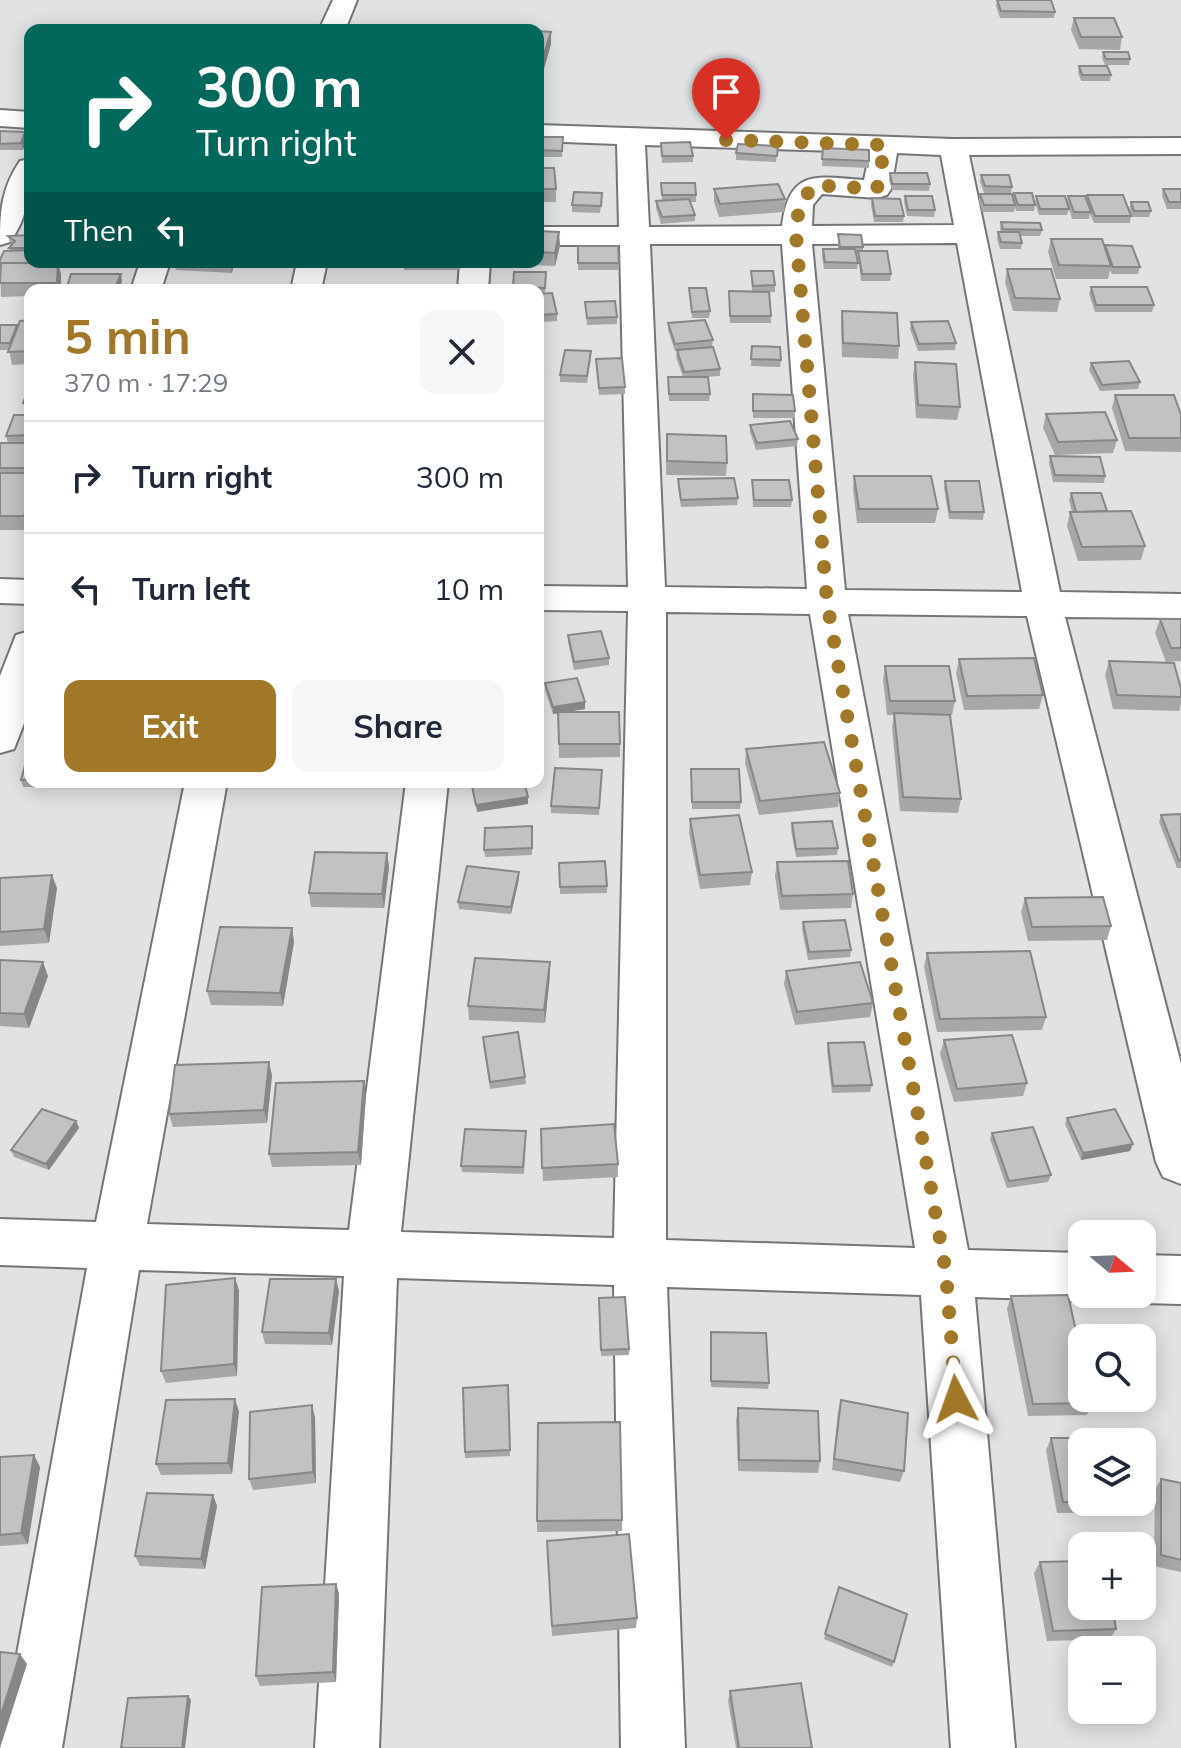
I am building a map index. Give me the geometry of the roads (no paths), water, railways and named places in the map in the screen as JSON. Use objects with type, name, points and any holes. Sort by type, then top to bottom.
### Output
[{"type":"street","points":[[335,24],[345,0]]},
{"type":"street","points":[[0,118],[24,120]]},
{"type":"street","points":[[544,133],[953,147],[1181,146]]},
{"type":"street","points":[[631,136],[647,600],[640,1263],[653,1748]]},
{"type":"street","points":[[885,145],[877,189],[814,185],[799,205],[796,235],[827,602],[946,1273],[983,1748]]},
{"type":"street","points":[[953,147],[1043,604],[1181,1162]]},
{"type":"street","points":[[24,181],[0,235],[24,235]]},
{"type":"street","points":[[544,236],[970,234]]},
{"type":"street","points":[[0,591],[24,592]]},
{"type":"street","points":[[544,598],[1181,606]]},
{"type":"street","points":[[0,739],[24,663]]},
{"type":"street","points":[[30,1748],[117,1246],[205,788]]},
{"type":"street","points":[[347,1748],[372,1254],[426,788]]},
{"type":"street","points":[[0,1242],[1068,1277]]},
{"type":"street","points":[[1156,1279],[1181,1280]]}]
